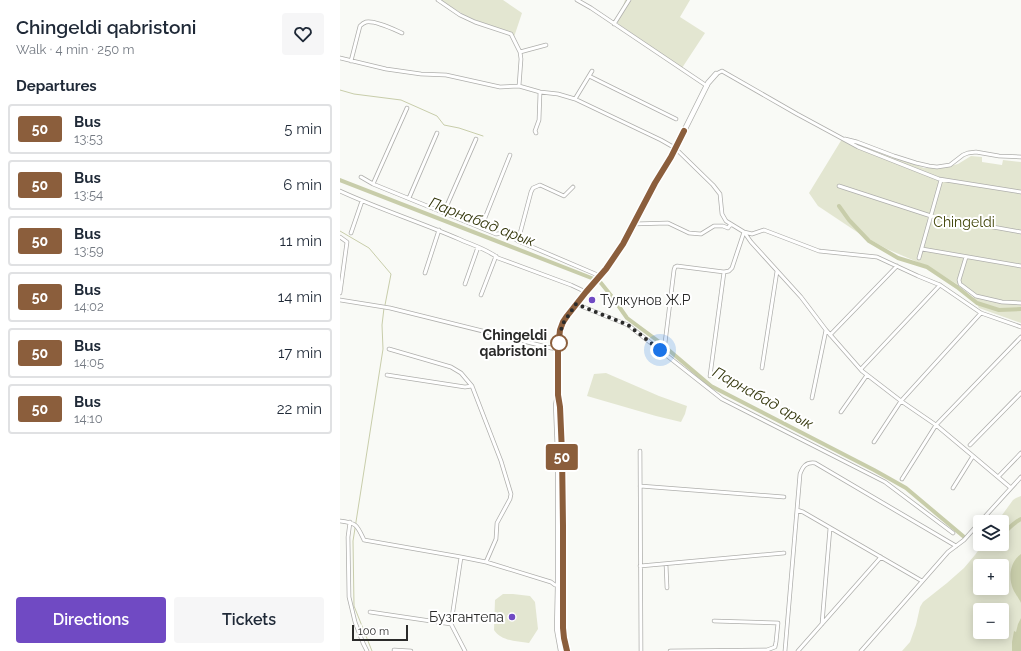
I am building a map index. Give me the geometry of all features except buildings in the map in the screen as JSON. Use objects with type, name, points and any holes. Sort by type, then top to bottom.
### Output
[{"type":"main road","points":[[567,651],[563,633],[556,405],[558,395],[559,346],[562,325],[576,304],[600,276],[620,249],[710,80],[716,74]]},
{"type":"main road","points":[[561,585],[557,629],[561,651]]},
{"type":"street","points":[[438,0],[460,15],[475,22],[511,34],[520,52],[521,59],[519,86]]},
{"type":"street","points":[[577,0],[707,86]]},
{"type":"street","points":[[614,24],[629,0]]},
{"type":"street","points":[[351,61],[360,26],[363,23],[375,23],[402,33]]},
{"type":"street","points":[[520,52],[546,45]]},
{"type":"street","points":[[340,58],[386,69],[446,76],[500,86],[519,86],[575,99],[675,148],[713,185],[720,194],[723,217],[726,221],[744,232],[754,234],[764,230],[819,251],[878,257],[918,276],[940,284],[981,313],[1021,326]]},
{"type":"street","points":[[575,99],[592,70]]},
{"type":"street","points":[[716,74],[722,71],[858,147],[941,180],[1021,192]]},
{"type":"street","points":[[589,76],[676,119]]},
{"type":"street","points":[[536,133],[535,131],[539,120],[540,92]]},
{"type":"street","points":[[373,184],[407,108]]},
{"type":"street","points":[[409,198],[437,133]]},
{"type":"street","points":[[840,137],[916,163],[937,167],[950,165],[963,155],[973,152],[1021,157]]},
{"type":"street","points":[[444,212],[476,139]]},
{"type":"street","points":[[481,228],[510,155]]},
{"type":"street","points":[[361,177],[373,184],[496,234],[506,233],[518,241],[600,276]]},
{"type":"street","points":[[919,258],[941,180]]},
{"type":"street","points":[[518,241],[533,188],[540,185],[564,196],[573,187]]},
{"type":"street","points":[[839,186],[931,216],[1021,232]]},
{"type":"street","points":[[340,191],[362,201],[439,230],[490,252],[498,258],[586,292]]},
{"type":"street","points":[[351,233],[362,201]]},
{"type":"street","points":[[633,224],[668,222],[689,233],[701,234],[714,226],[723,226],[728,228],[731,224]]},
{"type":"street","points":[[425,273],[439,230]]},
{"type":"street","points":[[744,232],[751,242],[801,297],[830,335],[867,375],[936,425],[1011,488]]},
{"type":"street","points":[[665,343],[675,267],[724,272],[729,271],[732,268],[744,232]]},
{"type":"street","points":[[340,238],[347,242],[347,251],[340,293]]},
{"type":"street","points":[[465,284],[478,247]]},
{"type":"street","points":[[922,249],[1021,266]]},
{"type":"street","points":[[481,295],[496,256]]},
{"type":"street","points":[[966,257],[959,280],[960,284],[976,296],[1002,302],[1021,303]]},
{"type":"street","points":[[830,335],[897,266]]},
{"type":"street","points":[[762,368],[777,271]]},
{"type":"street","points":[[710,376],[724,272]]},
{"type":"street","points":[[861,369],[940,284]]},
{"type":"street","points":[[340,300],[383,306],[551,348],[559,346]]},
{"type":"street","points":[[576,304],[628,325],[722,399],[885,482],[953,533]]},
{"type":"street","points":[[874,442],[901,401],[981,313]]},
{"type":"street","points":[[812,398],[826,330]]},
{"type":"street","points":[[902,479],[936,425],[1021,337]]},
{"type":"street","points":[[389,349],[451,367],[461,373],[472,386],[501,461],[511,494],[510,499],[497,523],[496,539],[486,562]]},
{"type":"street","points":[[387,374],[465,387],[472,386]]},
{"type":"street","points":[[841,412],[867,375]]},
{"type":"street","points":[[970,445],[1021,393]]},
{"type":"street","points":[[640,451],[641,651]]},
{"type":"street","points":[[998,477],[1021,453]]},
{"type":"street","points":[[953,488],[973,456]]},
{"type":"street","points":[[785,651],[800,474],[802,468],[806,464],[810,462],[815,463],[956,546]]},
{"type":"street","points":[[986,515],[1021,477]]},
{"type":"street","points":[[640,486],[784,497]]},
{"type":"street","points":[[797,510],[803,512],[922,581]]},
{"type":"street","points":[[340,521],[350,522],[358,526],[364,540],[462,556],[551,582],[555,585],[561,585]]},
{"type":"street","points":[[350,522],[348,537],[349,596],[355,622],[367,651]]},
{"type":"street","points":[[822,624],[830,528]]},
{"type":"street","points":[[861,651],[948,552],[964,540],[973,530]]},
{"type":"street","points":[[640,566],[784,554]]},
{"type":"street","points":[[462,556],[451,624],[465,651]]},
{"type":"street","points":[[798,651],[881,557]]},
{"type":"street","points":[[666,564],[667,588]]},
{"type":"street","points":[[370,612],[451,624]]},
{"type":"street","points":[[670,651],[767,650],[775,647],[778,623],[714,621]]},
{"type":"street","points":[[394,650],[411,651]]},
{"type":"green space","points":[[440,0],[503,0],[522,13],[514,37],[466,16]]},
{"type":"green space","points":[[625,0],[690,0],[680,17],[705,33],[682,68],[617,23]]},
{"type":"green space","name":"Chingeldi","points":[[842,139],[924,168],[942,168],[958,164],[971,156],[982,157],[982,162],[1002,165],[1003,160],[1021,162],[1021,323],[979,308],[971,293],[936,271],[887,249],[860,234],[818,206],[809,193]]},
{"type":"green space","points":[[606,373],[659,396],[687,406],[681,422],[587,396],[594,374]]},
{"type":"green space","points":[[1021,496],[1021,651],[902,651],[910,642],[920,607],[923,602],[964,568],[978,551],[1009,551],[1009,515],[1002,515],[1013,500]]},
{"type":"green space","points":[[503,594],[530,596],[535,602],[538,629],[529,643],[505,638],[497,634],[494,630],[495,600]]},
{"type":"shaded area","points":[[1021,554],[1021,603],[1011,584],[1010,575],[1014,561]]},
{"type":"shaded area","points":[[1021,618],[1021,651],[1012,651],[1014,631],[1016,632]]},
{"type":"waterway","points":[[340,90],[354,94],[401,100],[437,116],[444,125],[483,136]]},
{"type":"waterway","name":"Парнабад арык","points":[[340,180],[594,279],[601,283],[627,318],[658,341],[711,386],[906,488],[963,536]]},
{"type":"waterway","points":[[839,206],[849,220],[869,241],[898,258],[927,267],[957,287],[977,303],[999,310],[1021,309]]},
{"type":"waterway","points":[[340,231],[369,248],[391,274],[385,305]]},
{"type":"waterway","points":[[372,651],[354,606],[353,541],[383,349],[382,325],[384,308]]},
{"type":"waterway","name":"Парнабад арык","points":[[1009,528],[1021,519]]},
{"type":"bus line","name":"50","points":[[567,651],[564,643],[563,628],[562,453],[558,395],[558,348],[560,330],[567,316],[606,269],[623,244],[684,131]]},
{"type":"place","name":"Тулкунов Ж.Р","points":[[592,300]]},
{"type":"place","name":"Chingeldi qabristoni","points":[[559,343]]},
{"type":"place","name":"Бузгантепа","points":[[512,617]]},
{"type":"route","points":[[559,343],[560,330],[563,322],[576,304],[628,325],[660,350]]}]
